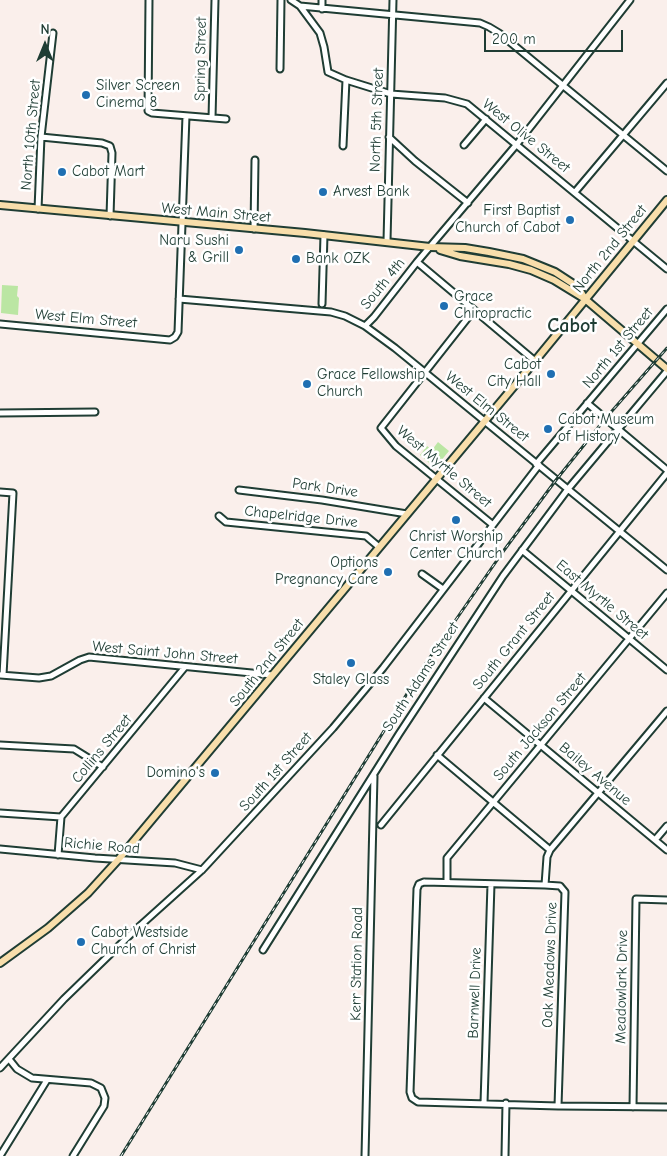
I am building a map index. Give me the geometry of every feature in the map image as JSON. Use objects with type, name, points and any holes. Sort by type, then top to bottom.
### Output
[{"type":"main road","name":"North 2nd Street","points":[[535,361],[667,200]]},
{"type":"main road","name":"West Main Street","points":[[0,206],[387,241],[430,247],[460,256],[509,264],[532,270],[554,280],[585,299],[667,370]]},
{"type":"main road","name":"South 2nd Street","points":[[0,963],[48,928],[88,894],[535,361]]},
{"type":"street","points":[[149,0],[148,111],[152,113],[226,119]]},
{"type":"street","name":"Spring Street","points":[[212,118],[215,0]]},
{"type":"street","points":[[280,69],[281,0]]},
{"type":"street","points":[[291,0],[300,6],[322,9],[480,23],[499,33],[667,171]]},
{"type":"street","points":[[322,0],[322,9]]},
{"type":"street","name":"North 5th Street","points":[[387,241],[393,0]]},
{"type":"street","name":"South 4th","points":[[367,324],[517,144],[630,0]]},
{"type":"street","name":"West Olive Street","points":[[300,6],[320,33],[328,72],[346,80],[391,94],[445,98],[467,104],[667,269]]},
{"type":"street","name":"North 10th Street","points":[[38,209],[41,138],[53,33]]},
{"type":"street","points":[[343,146],[346,80]]},
{"type":"street","points":[[575,192],[667,83]]},
{"type":"street","points":[[179,300],[186,116]]},
{"type":"street","points":[[464,145],[486,119]]},
{"type":"street","points":[[389,137],[415,161],[468,203]]},
{"type":"street","points":[[41,138],[110,146],[112,153],[110,216]]},
{"type":"street","points":[[254,229],[255,160]]},
{"type":"street","points":[[322,304],[324,234]]},
{"type":"street","points":[[417,262],[535,361]]},
{"type":"street","name":"West Elm Street","points":[[0,324],[170,340],[178,332],[179,300],[323,311],[346,316],[367,324],[667,570]]},
{"type":"street","name":"North 1st Street","points":[[587,404],[667,309]]},
{"type":"street","points":[[425,372],[474,310]]},
{"type":"street","name":"South Adams Street","points":[[263,950],[460,638],[568,489],[667,370]]},
{"type":"street","name":"West Myrtle Street","points":[[425,372],[380,428],[396,446],[493,524]]},
{"type":"street","points":[[587,404],[667,471]]},
{"type":"street","name":"South 1st Street","points":[[0,1068],[83,980],[202,870],[360,696],[538,464],[587,404]]},
{"type":"street","points":[[0,413],[96,412]]},
{"type":"street","name":"South Grant Street","points":[[381,825],[667,471]]},
{"type":"street","name":"Park Drive","points":[[239,490],[322,500],[407,514]]},
{"type":"street","points":[[0,492],[13,493],[7,610],[1,675]]},
{"type":"street","name":"Chapelridge Drive","points":[[219,516],[226,522],[366,536],[379,547]]},
{"type":"street","name":"East Myrtle Street","points":[[522,550],[667,670]]},
{"type":"street","points":[[422,574],[443,589]]},
{"type":"street","name":"South Jackson Street","points":[[446,882],[448,858],[667,593]]},
{"type":"street","points":[[0,609],[7,610]]},
{"type":"street","name":"West Saint John Street","points":[[1,675],[40,678],[51,676],[89,657],[272,675]]},
{"type":"street","name":"Collins Street","points":[[61,817],[186,668]]},
{"type":"street","name":"Bailey Avenue","points":[[484,698],[667,850]]},
{"type":"street","points":[[545,885],[547,857],[550,850],[667,711]]},
{"type":"street","points":[[0,745],[74,749],[103,767]]},
{"type":"street","points":[[437,756],[550,850]]},
{"type":"street","name":"Kerr Station Road","points":[[365,1156],[374,773]]},
{"type":"street","points":[[0,812],[61,817],[58,855]]},
{"type":"street","points":[[655,840],[667,826]]},
{"type":"street","name":"Richie Road","points":[[0,850],[175,863],[202,870]]},
{"type":"street","name":"Oak Meadows Drive","points":[[424,882],[446,882],[560,886],[565,892],[558,1106],[506,1103],[418,1102],[412,1098],[410,1092],[417,889],[419,884],[424,882]]},
{"type":"street","name":"Barnwell Drive","points":[[484,1103],[491,884]]},
{"type":"street","name":"Meadowlark Drive","points":[[633,1107],[636,899],[667,900]]},
{"type":"street","points":[[9,1059],[17,1069],[32,1078],[91,1083],[101,1088],[105,1098],[104,1106],[73,1156]]},
{"type":"street","points":[[0,1156],[47,1080]]},
{"type":"street","points":[[505,1156],[506,1103]]},
{"type":"street","points":[[558,1106],[667,1106]]},
{"type":"green space","points":[[2,285],[18,286],[18,315],[1,313]]},
{"type":"green space","points":[[438,442],[449,451],[435,468],[420,455],[427,446],[432,450]]},
{"type":"railway","points":[[121,1156],[426,663],[502,553],[556,480],[605,419],[667,348]]},
{"type":"place","name":"Silver Screen Cinema 8","points":[[86,95]]},
{"type":"place","name":"Cabot Mart","points":[[62,172]]},
{"type":"place","name":"Arvest Bank","points":[[323,192]]},
{"type":"place","name":"First Baptist Church of Cabot","points":[[570,220]]},
{"type":"place","name":"Naru Sushi & Grill","points":[[239,250]]},
{"type":"place","name":"Bank OZK","points":[[296,259]]},
{"type":"place","name":"Grace Chiropractic","points":[[444,306]]},
{"type":"place","name":"Cabot City Hall","points":[[551,374]]},
{"type":"place","name":"Grace Fellowship Church","points":[[307,384]]},
{"type":"place","name":"Cabot Museum of History","points":[[548,429]]},
{"type":"place","name":"Christ Worship Center Church","points":[[456,520]]},
{"type":"place","name":"Options Pregnancy Care","points":[[388,572]]},
{"type":"place","name":"Staley Glass","points":[[351,663]]},
{"type":"place","name":"Domino's","points":[[215,773]]},
{"type":"place","name":"Cabot Westside Church of Christ","points":[[81,942]]},
{"type":"district","name":"Cabot","points":[[572,326]]}]
